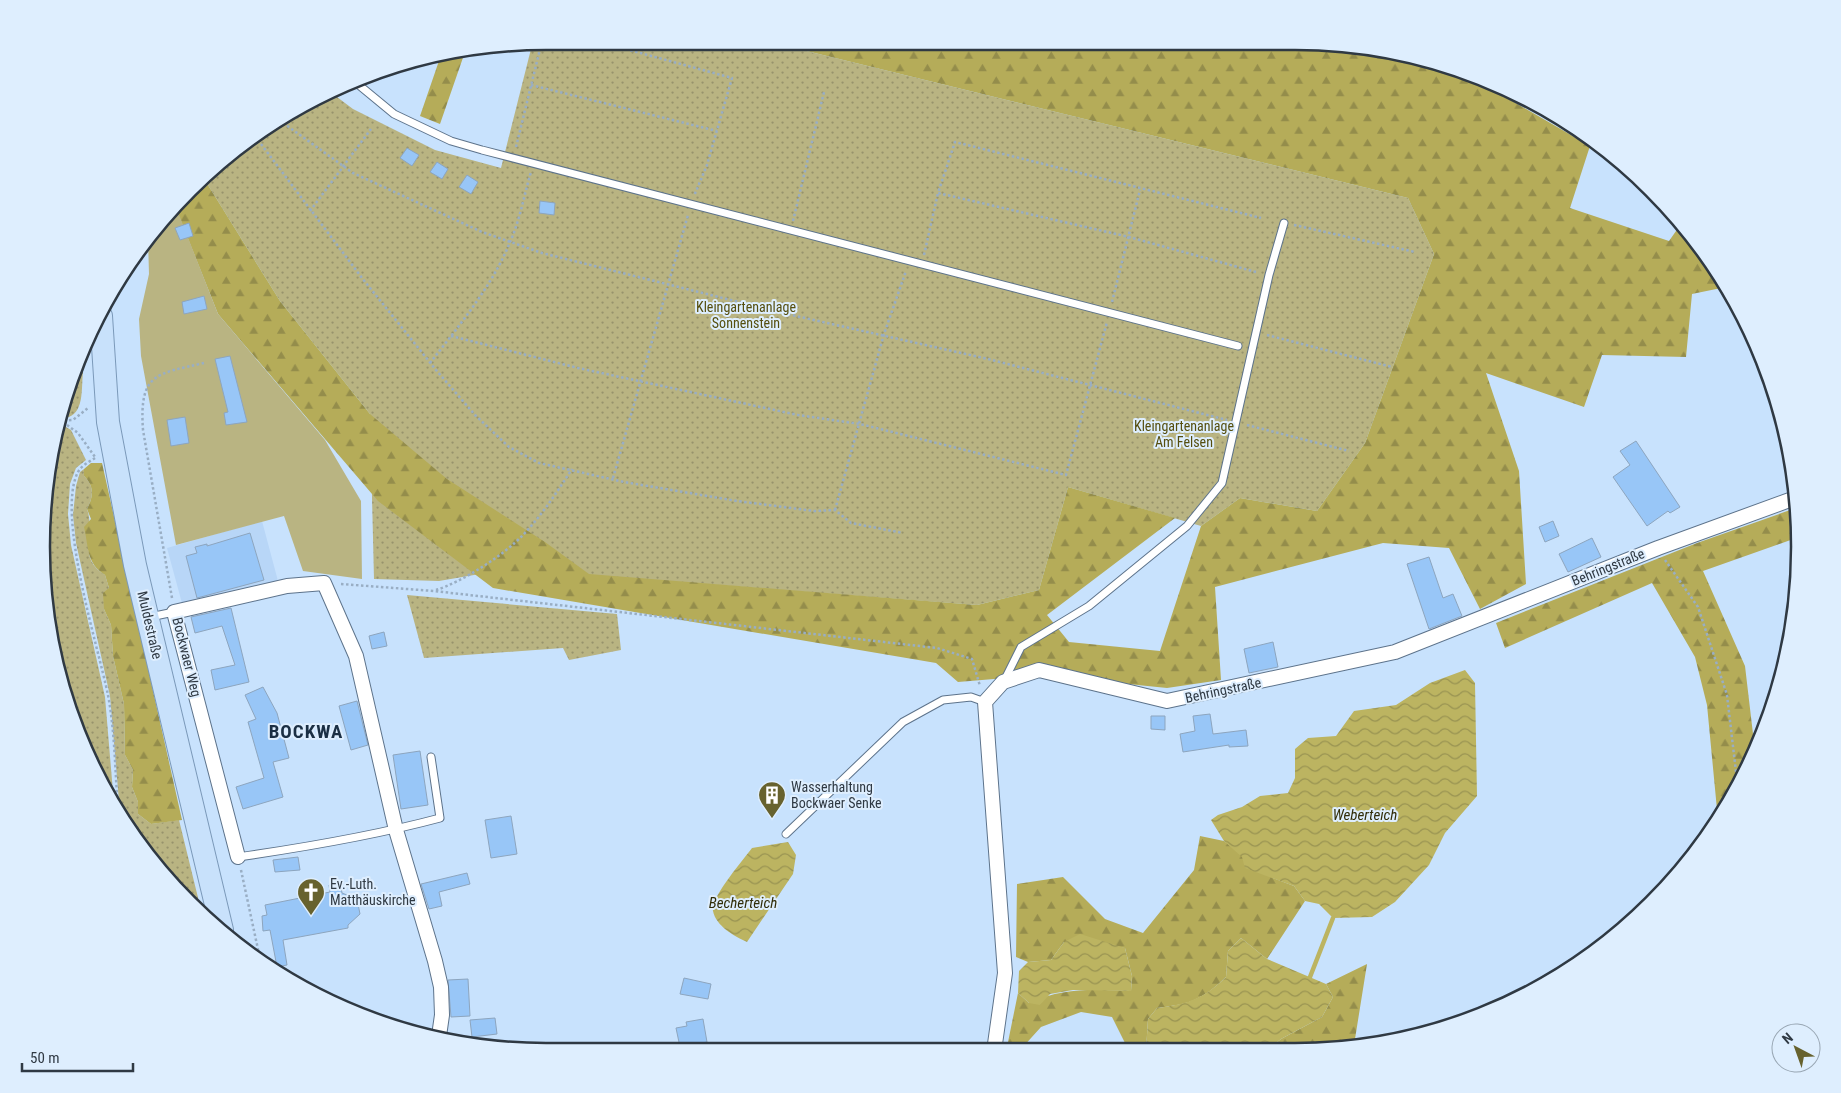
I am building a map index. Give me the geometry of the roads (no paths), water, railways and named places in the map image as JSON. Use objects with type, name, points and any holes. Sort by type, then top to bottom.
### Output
[{"type":"main road","name":"Muldestraße","points":[[102,325],[108,422],[148,617],[220,921]]},
{"type":"street","name":"Behringstraße","points":[[985,702],[1003,682],[1039,670],[1167,701],[1395,652],[1658,548],[1789,500]]},
{"type":"street","name":"Bockwaer Weg","points":[[238,857],[174,612],[287,586],[324,583],[356,656],[396,830]]},
{"type":"street","points":[[985,702],[1005,973],[995,1043]]},
{"type":"street","points":[[396,830],[441,987],[442,1015],[440,1031]]},
{"type":"lane","points":[[360,86],[394,114],[451,141],[690,206],[909,260],[922,265],[1238,346]]},
{"type":"lane","points":[[1003,682],[1021,647],[1090,606],[1188,526],[1222,483],[1258,333],[1269,275],[1284,223]]},
{"type":"lane","points":[[148,617],[174,612]]},
{"type":"lane","points":[[786,834],[903,722],[943,700],[971,698],[985,702]]},
{"type":"lane","points":[[238,857],[326,845],[396,830],[440,818],[431,757]]},
{"type":"water","name":"Weberteich","points":[[1465,670],[1475,683],[1477,796],[1445,833],[1429,865],[1395,902],[1372,917],[1333,918],[1319,904],[1305,901],[1294,886],[1245,868],[1242,857],[1224,841],[1211,820],[1218,815],[1242,807],[1260,796],[1288,793],[1295,778],[1295,749],[1308,738],[1336,736],[1354,711],[1396,705],[1430,683]]},
{"type":"water","name":"Becherteich","points":[[788,842],[796,855],[793,874],[747,942],[731,934],[718,921],[713,911],[713,905],[722,888],[752,848]]},
{"type":"water","points":[[1080,934],[1125,948],[1132,976],[1131,991],[1073,990],[1050,994],[1040,1005],[1029,1003],[1018,993],[1019,971],[1028,962],[1051,960],[1064,942]]},
{"type":"water","points":[[1241,938],[1267,959],[1326,984],[1333,997],[1322,1017],[1276,1043],[1146,1043],[1148,1019],[1157,1008],[1178,1005],[1194,999],[1210,991],[1226,977],[1228,951]]},
{"type":"waterway","points":[[1310,977],[1333,918]]},
{"type":"place","name":"Wasserhaltung Bockwaer Senke","points":[[772,819]]},
{"type":"place","name":"Ev.-Luth. Matthäuskirche","points":[[311,916]]},
{"type":"district","name":"BOCKWA","points":[[306,731]]},
{"type":"park label","name":"Kleingartenanlage Sonnenstein","points":[[746,316]]},
{"type":"park label","name":"Kleingartenanlage Am Felsen","points":[[1184,434]]}]
